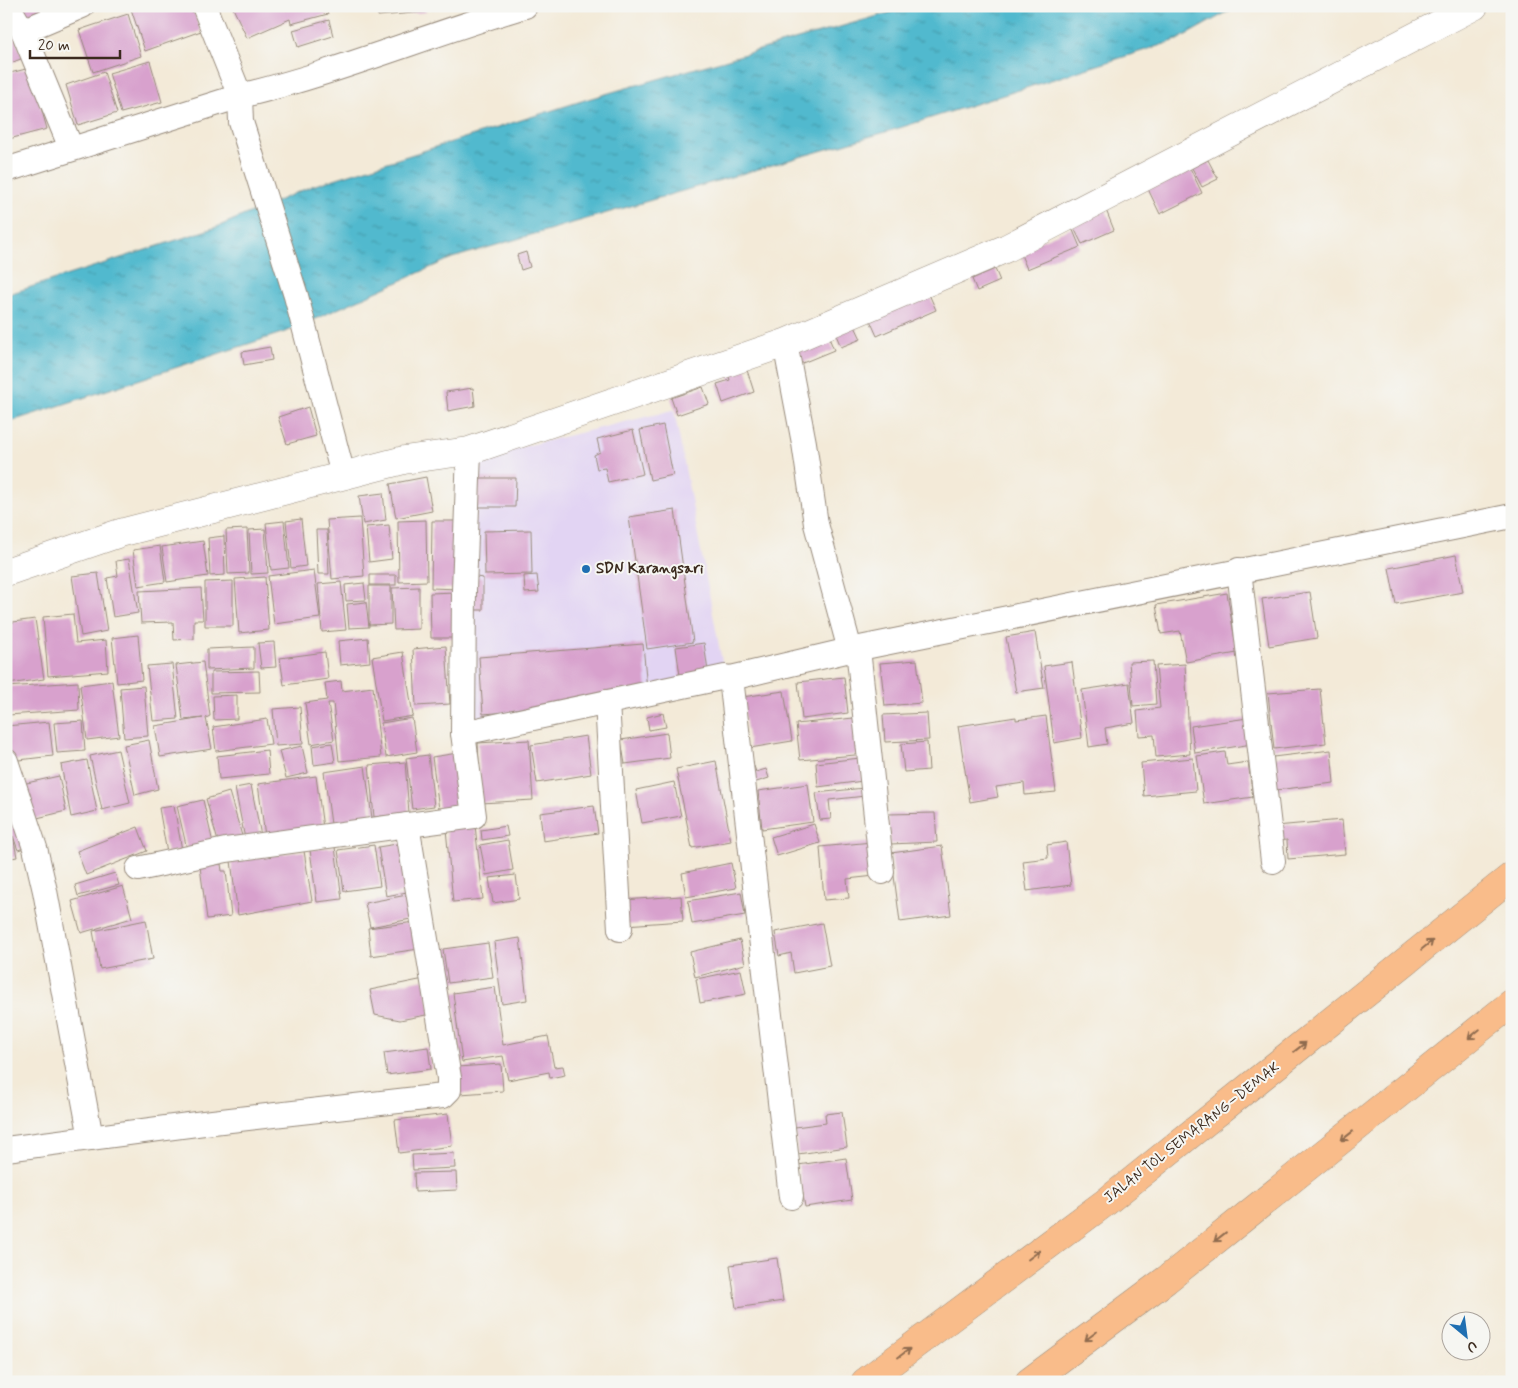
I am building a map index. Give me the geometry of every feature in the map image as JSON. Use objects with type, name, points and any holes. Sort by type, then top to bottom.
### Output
[{"type":"highway","name":"JALAN TOL SEMARANG–DEMAK","points":[[865,1382],[1106,1202],[1512,876]]},
{"type":"highway","points":[[1029,1382],[1166,1280],[1512,1003]]},
{"type":"street","points":[[8,6],[23,32],[71,148]]},
{"type":"street","points":[[23,32],[82,6]]},
{"type":"street","points":[[204,6],[240,96],[241,122],[296,296],[330,430],[344,475]]},
{"type":"street","points":[[6,170],[240,96],[276,88],[478,13],[525,6]]},
{"type":"street","points":[[6,572],[120,533],[404,460],[469,451],[785,343],[1007,248],[1474,6]]},
{"type":"street","points":[[785,343],[816,524],[854,649],[882,872]]},
{"type":"street","points":[[138,869],[226,850],[474,816],[463,733],[464,590],[469,451]]},
{"type":"street","points":[[463,733],[725,677],[731,678],[854,649],[1512,516]]},
{"type":"street","points":[[1239,570],[1273,861]]},
{"type":"street","points":[[731,678],[791,1197]]},
{"type":"street","points":[[607,702],[620,929]]},
{"type":"street","points":[[6,761],[35,848],[46,891],[91,1138]]},
{"type":"street","points":[[6,1149],[443,1096],[449,1090],[407,824]]},
{"type":"shaded area","name":"SDN Karangsari","points":[[674,410],[725,677],[466,724],[468,460]]},
{"type":"water","points":[[913,6],[1238,6],[1177,40],[896,129],[452,258],[288,331],[6,423],[6,295],[217,227],[312,186],[588,99]]},
{"type":"building","points":[[23,6],[50,6],[27,16]]},
{"type":"building","points":[[130,6],[192,6],[201,31],[145,51]]},
{"type":"building","points":[[237,6],[285,6],[286,10],[300,6],[325,6],[328,14],[291,24],[290,19],[247,38],[233,8]]},
{"type":"building","points":[[378,6],[425,6],[426,12],[378,16]]},
{"type":"building","points":[[128,14],[141,56],[93,72],[79,30]]},
{"type":"building","points":[[329,20],[333,36],[298,47],[293,30]]},
{"type":"building","points":[[11,28],[23,58],[6,65],[6,30]]},
{"type":"building","points":[[150,61],[162,102],[121,113],[109,73]]},
{"type":"building","points":[[30,68],[47,129],[9,139],[6,128],[6,74]]},
{"type":"building","points":[[104,72],[117,113],[78,125],[66,85]]},
{"type":"building","points":[[1208,160],[1218,179],[1202,187],[1192,168]]},
{"type":"building","points":[[1190,168],[1202,193],[1160,214],[1148,189]]},
{"type":"building","points":[[1106,210],[1114,230],[1082,244],[1073,226]]},
{"type":"building","points":[[1072,228],[1080,247],[1027,269],[1019,250]]},
{"type":"building","points":[[526,252],[530,267],[521,270],[517,255]]},
{"type":"building","points":[[995,269],[1000,281],[977,291],[972,279]]},
{"type":"building","points":[[928,292],[936,310],[877,336],[869,318]]},
{"type":"building","points":[[853,322],[861,339],[841,347],[834,330]]},
{"type":"building","points":[[827,333],[834,350],[800,364],[793,347]]},
{"type":"building","points":[[270,347],[272,360],[244,365],[242,352]]},
{"type":"building","points":[[746,367],[754,392],[723,403],[717,384],[730,380],[728,373]]},
{"type":"building","points":[[703,387],[709,404],[677,415],[671,398]]},
{"type":"building","points":[[473,388],[475,406],[448,411],[446,392]]},
{"type":"building","points":[[308,407],[316,436],[287,444],[278,417]]},
{"type":"building","points":[[663,425],[673,475],[650,480],[640,430]]},
{"type":"building","points":[[633,430],[643,474],[608,482],[605,468],[597,469],[594,455],[600,452],[597,439]]},
{"type":"building","points":[[426,477],[432,511],[396,518],[390,484]]},
{"type":"building","points":[[477,478],[516,478],[515,507],[476,507]]},
{"type":"building","points":[[383,493],[386,520],[363,524],[359,496]]},
{"type":"building","points":[[675,510],[693,642],[647,649],[629,517]]},
{"type":"building","points":[[360,518],[364,576],[332,579],[327,520]]},
{"type":"building","points":[[301,519],[306,566],[291,568],[286,521]]},
{"type":"building","points":[[426,520],[427,581],[399,582],[398,521]]},
{"type":"building","points":[[284,521],[289,568],[271,570],[266,523]]},
{"type":"building","points":[[432,521],[459,521],[458,589],[431,588]]},
{"type":"building","points":[[389,525],[392,559],[369,562],[366,527]]},
{"type":"building","points":[[247,529],[249,573],[228,574],[226,530]]},
{"type":"building","points":[[265,529],[268,573],[251,574],[249,530]]},
{"type":"building","points":[[316,530],[327,530],[329,574],[318,574]]},
{"type":"building","points":[[531,530],[532,574],[485,575],[484,531]]},
{"type":"building","points":[[224,536],[225,575],[210,576],[208,538]]},
{"type":"building","points":[[203,541],[208,576],[167,582],[162,547]]},
{"type":"building","points":[[160,546],[165,582],[138,586],[133,550]]},
{"type":"building","points":[[1456,555],[1463,592],[1396,604],[1389,568]]},
{"type":"building","points":[[129,559],[138,613],[113,617],[107,578],[118,576],[116,561]]},
{"type":"building","points":[[314,570],[320,618],[274,624],[268,576]]},
{"type":"building","points":[[98,573],[107,631],[81,636],[72,576]]},
{"type":"building","points":[[370,575],[396,575],[396,585],[370,585]]},
{"type":"building","points":[[537,575],[539,592],[525,593],[524,576]]},
{"type":"building","points":[[265,577],[269,630],[239,633],[235,579]]},
{"type":"building","points":[[476,577],[483,578],[483,610],[475,610]]},
{"type":"building","points":[[233,581],[233,626],[205,626],[205,582]]},
{"type":"building","points":[[341,582],[346,630],[322,632],[318,584]]},
{"type":"building","points":[[364,583],[366,600],[346,601],[345,585]]},
{"type":"building","points":[[369,586],[391,586],[391,624],[369,625]]},
{"type":"building","points":[[419,587],[419,629],[394,630],[392,588]]},
{"type":"building","points":[[201,588],[203,620],[194,620],[194,639],[174,640],[173,622],[141,623],[139,591]]},
{"type":"building","points":[[455,592],[456,638],[431,638],[430,593]]},
{"type":"building","points":[[1310,592],[1317,638],[1269,646],[1262,599]]},
{"type":"building","points":[[1227,593],[1237,653],[1186,662],[1180,631],[1161,634],[1156,605]]},
{"type":"building","points":[[366,602],[369,627],[349,628],[347,604]]},
{"type":"building","points":[[73,614],[76,643],[106,640],[108,671],[48,676],[43,617]]},
{"type":"building","points":[[35,619],[44,679],[8,684],[6,623]]},
{"type":"building","points":[[1035,632],[1044,688],[1016,692],[1006,637]]},
{"type":"building","points":[[138,635],[142,680],[117,683],[112,638]]},
{"type":"building","points":[[368,638],[370,662],[340,665],[338,641]]},
{"type":"building","points":[[274,642],[276,667],[261,668],[258,643]]},
{"type":"building","points":[[704,643],[710,686],[682,690],[676,647]]},
{"type":"building","points":[[643,644],[648,701],[483,714],[479,657]]},
{"type":"building","points":[[446,646],[450,704],[416,706],[413,649]]},
{"type":"building","points":[[254,647],[254,668],[207,670],[207,649]]},
{"type":"building","points":[[325,652],[328,679],[284,685],[280,658]]},
{"type":"building","points":[[403,652],[413,716],[382,721],[372,657]]},
{"type":"building","points":[[917,660],[922,703],[885,706],[880,663]]},
{"type":"building","points":[[1153,661],[1156,704],[1133,706],[1129,662]]},
{"type":"building","points":[[203,662],[210,716],[206,718],[212,749],[160,757],[155,726],[203,718],[183,720],[176,665]]},
{"type":"building","points":[[1072,662],[1082,738],[1054,743],[1044,666]]},
{"type":"building","points":[[172,664],[178,719],[153,721],[147,666]]},
{"type":"building","points":[[1185,664],[1190,754],[1156,757],[1154,735],[1139,736],[1137,711],[1160,708],[1156,666]]},
{"type":"building","points":[[259,671],[260,692],[211,693],[211,672]]},
{"type":"building","points":[[844,677],[848,713],[802,719],[798,682]]},
{"type":"building","points":[[112,681],[119,736],[87,740],[80,685]]},
{"type":"building","points":[[341,681],[342,691],[373,687],[381,757],[339,761],[333,703],[328,703],[334,740],[311,744],[305,703],[327,700],[325,683]]},
{"type":"building","points":[[78,682],[79,710],[8,715],[6,687]]},
{"type":"building","points":[[1129,683],[1134,723],[1105,728],[1107,744],[1089,747],[1082,690]]},
{"type":"building","points":[[144,686],[148,736],[124,738],[120,688]]},
{"type":"building","points":[[1320,689],[1326,743],[1274,749],[1268,693]]},
{"type":"building","points":[[784,691],[792,741],[750,748],[742,697]]},
{"type":"building","points":[[237,695],[237,719],[214,720],[213,696]]},
{"type":"building","points":[[300,707],[303,744],[276,746],[273,709]]},
{"type":"building","points":[[663,713],[666,727],[649,730],[647,717]]},
{"type":"building","points":[[927,713],[929,740],[885,742],[883,715]]},
{"type":"building","points":[[1046,716],[1056,792],[1025,795],[1024,783],[996,787],[998,797],[970,802],[958,726],[1016,717],[1016,720]]},
{"type":"building","points":[[863,717],[866,754],[800,760],[796,724]]},
{"type":"building","points":[[412,718],[417,752],[386,757],[381,723]]},
{"type":"building","points":[[1248,718],[1252,744],[1195,753],[1191,726]]},
{"type":"building","points":[[267,719],[271,744],[216,751],[213,727]]},
{"type":"building","points":[[83,721],[85,751],[57,753],[54,723]]},
{"type":"building","points":[[49,722],[53,756],[10,761],[6,726]]},
{"type":"building","points":[[667,733],[670,758],[625,764],[621,740]]},
{"type":"building","points":[[586,736],[591,774],[537,783],[531,745]]},
{"type":"building","points":[[149,740],[158,789],[135,795],[124,745]]},
{"type":"building","points":[[529,740],[533,800],[481,803],[478,743]]},
{"type":"building","points":[[927,742],[929,770],[904,772],[901,744]]},
{"type":"building","points":[[332,743],[335,762],[314,765],[312,746]]},
{"type":"building","points":[[302,746],[308,773],[286,778],[279,751]]},
{"type":"building","points":[[118,750],[130,803],[102,810],[90,756]]},
{"type":"building","points":[[267,750],[269,774],[219,779],[217,756]]},
{"type":"building","points":[[1331,750],[1334,783],[1276,790],[1273,757]]},
{"type":"building","points":[[1225,752],[1227,765],[1248,762],[1253,797],[1204,804],[1197,756]]},
{"type":"building","points":[[458,753],[465,805],[439,809],[432,757]]},
{"type":"building","points":[[428,755],[434,806],[412,809],[406,758]]},
{"type":"building","points":[[860,758],[863,781],[818,787],[816,763]]},
{"type":"building","points":[[1193,758],[1196,791],[1144,796],[1141,763]]},
{"type":"building","points":[[87,760],[97,811],[71,817],[61,765]]},
{"type":"building","points":[[716,761],[731,841],[692,848],[676,769]]},
{"type":"building","points":[[405,762],[409,813],[374,817],[369,765]]},
{"type":"building","points":[[365,766],[372,818],[331,824],[324,772]]},
{"type":"building","points":[[754,766],[756,772],[766,769],[769,778],[750,784],[745,769]]},
{"type":"building","points":[[59,776],[66,811],[29,820],[22,784]]},
{"type":"building","points":[[316,776],[323,828],[265,836],[258,784]]},
{"type":"building","points":[[674,782],[681,816],[642,823],[636,790]]},
{"type":"building","points":[[808,784],[813,822],[762,829],[758,791]]},
{"type":"building","points":[[251,785],[261,836],[245,839],[235,788]]},
{"type":"building","points":[[864,788],[865,796],[829,800],[831,819],[820,820],[816,793]]},
{"type":"building","points":[[229,792],[243,839],[219,845],[206,799]]},
{"type":"building","points":[[203,800],[213,843],[187,849],[177,806]]},
{"type":"building","points":[[6,803],[11,822],[19,820],[27,847],[18,850],[13,836],[17,857],[6,859]]},
{"type":"building","points":[[174,806],[182,850],[167,853],[159,808]]},
{"type":"building","points":[[594,806],[598,833],[543,841],[540,813]]},
{"type":"building","points":[[935,813],[937,842],[890,844],[888,814]]},
{"type":"building","points":[[1342,820],[1345,854],[1288,859],[1287,840],[1277,841],[1276,826]]},
{"type":"building","points":[[814,824],[820,843],[777,856],[771,837]]},
{"type":"building","points":[[475,825],[483,899],[453,902],[446,829]]},
{"type":"building","points":[[506,826],[508,836],[482,840],[481,830]]},
{"type":"building","points":[[138,827],[147,851],[86,875],[77,851]]},
{"type":"building","points":[[508,840],[513,870],[486,875],[480,845]]},
{"type":"building","points":[[872,842],[875,876],[847,879],[849,898],[824,900],[820,847]]},
{"type":"building","points":[[1066,842],[1071,885],[1027,891],[1023,861],[1048,858],[1047,845]]},
{"type":"building","points":[[403,843],[412,891],[386,896],[378,847]]},
{"type":"building","points":[[374,845],[380,886],[344,891],[338,850]]},
{"type":"building","points":[[942,846],[951,915],[900,922],[891,853]]},
{"type":"building","points":[[335,847],[342,899],[317,902],[310,850]]},
{"type":"building","points":[[304,851],[312,901],[238,915],[231,861]]},
{"type":"building","points":[[731,863],[736,888],[686,897],[682,873]]},
{"type":"building","points":[[221,864],[222,871],[226,871],[231,916],[207,919],[200,867]]},
{"type":"building","points":[[115,873],[119,885],[78,896],[75,885]]},
{"type":"building","points":[[516,875],[519,899],[493,903],[489,878]]},
{"type":"building","points":[[123,886],[132,918],[81,933],[72,901]]},
{"type":"building","points":[[741,892],[745,915],[692,924],[688,901]]},
{"type":"building","points":[[412,894],[416,918],[370,927],[365,903]]},
{"type":"building","points":[[681,896],[683,921],[625,925],[623,900]]},
{"type":"building","points":[[146,920],[153,959],[100,969],[93,931]]},
{"type":"building","points":[[415,922],[419,949],[371,956],[368,928]]},
{"type":"building","points":[[822,923],[830,966],[794,973],[791,953],[779,956],[775,932]]},
{"type":"building","points":[[520,938],[527,1000],[502,1004],[494,942]]},
{"type":"building","points":[[740,940],[745,964],[695,977],[690,952]]},
{"type":"building","points":[[488,943],[493,977],[448,983],[443,949]]},
{"type":"building","points":[[741,970],[746,994],[700,1003],[696,979]]},
{"type":"building","points":[[424,979],[431,1014],[400,1020],[375,1015],[370,990]]},
{"type":"building","points":[[495,987],[503,1045],[548,1036],[554,1067],[563,1066],[565,1075],[550,1078],[549,1072],[508,1080],[503,1056],[462,1062],[453,993]]},
{"type":"building","points":[[428,1047],[431,1069],[387,1075],[384,1053]]},
{"type":"building","points":[[501,1064],[503,1091],[460,1094],[458,1067]]},
{"type":"building","points":[[842,1112],[847,1147],[798,1154],[795,1127],[826,1123],[825,1114]]},
{"type":"building","points":[[448,1114],[452,1146],[399,1153],[395,1120]]},
{"type":"building","points":[[454,1153],[455,1168],[413,1170],[412,1155]]},
{"type":"building","points":[[846,1158],[852,1200],[805,1207],[798,1165]]},
{"type":"building","points":[[456,1172],[457,1190],[415,1192],[414,1173]]},
{"type":"building","points":[[777,1258],[783,1301],[736,1308],[730,1265]]},
{"type":"place","name":"SDN Karangsari","points":[[586,569]]}]
